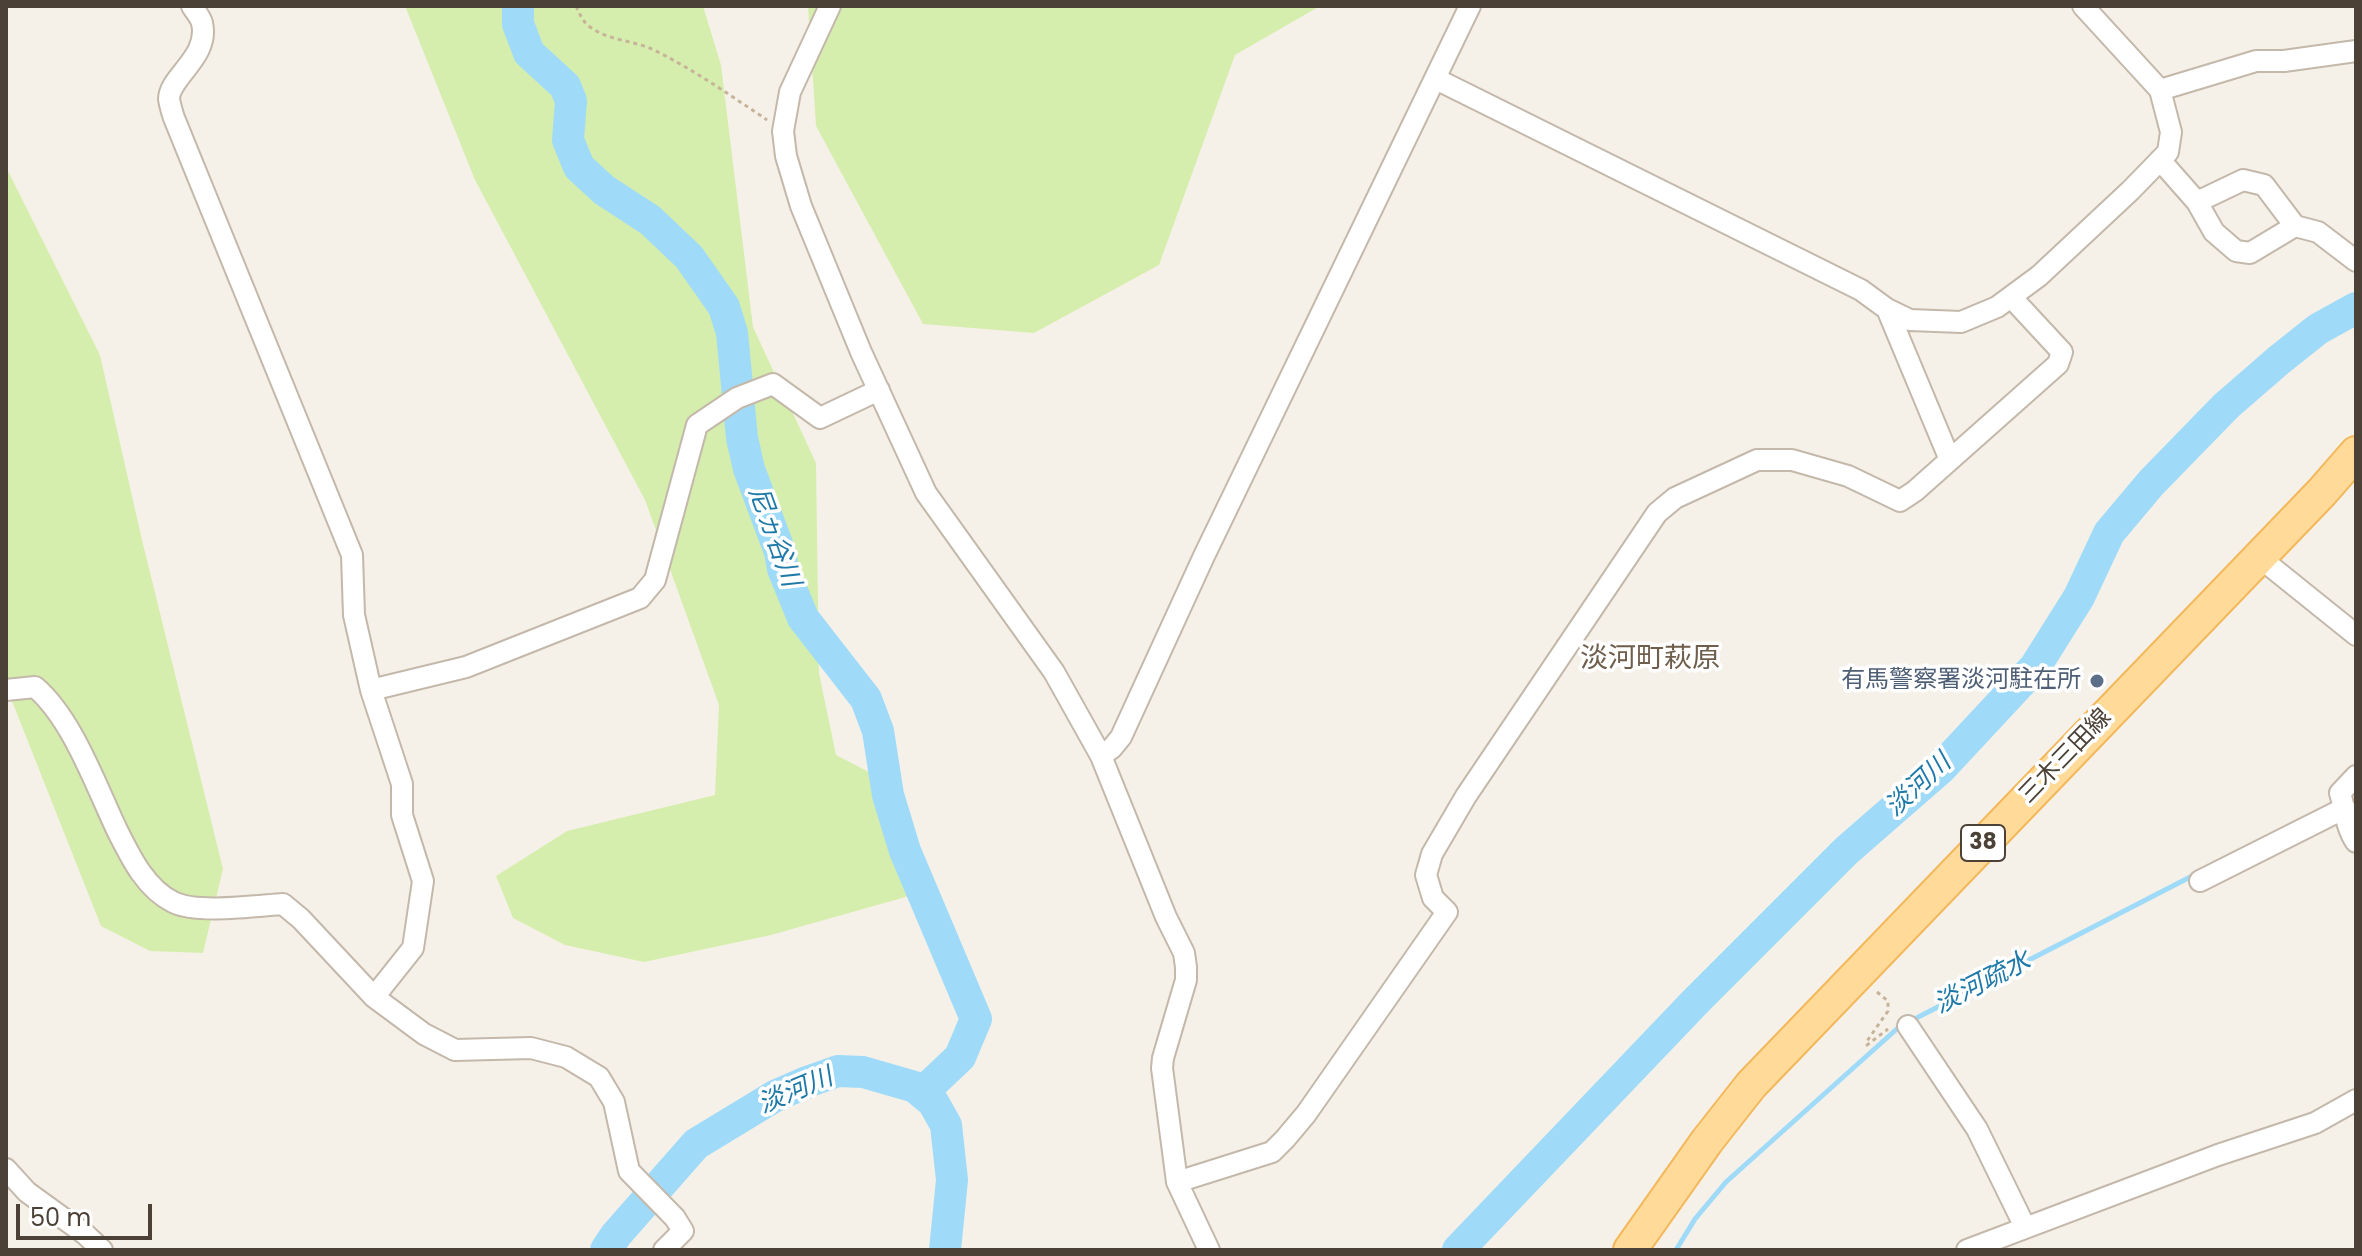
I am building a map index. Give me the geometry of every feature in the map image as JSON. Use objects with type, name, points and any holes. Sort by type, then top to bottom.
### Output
[{"type":"main road","name":"三木三田線","points":[[1630,1250],[1751,1085],[2332,482],[2356,453]]},
{"type":"street","points":[[192,6],[202,24],[201,38],[195,59],[176,81],[169,96],[174,118],[352,555],[354,615],[371,690],[402,784],[402,815],[423,881],[413,948],[374,997]]},
{"type":"street","points":[[830,6],[790,92],[783,131],[786,156],[801,206],[926,493],[1054,672],[1101,756],[1185,959],[1186,980],[1162,1068],[1177,1182],[1209,1250]]},
{"type":"street","points":[[1101,756],[1121,737],[1192,581],[1470,6]]},
{"type":"street","points":[[1436,79],[1861,290],[1887,309],[1910,320],[1961,322],[1997,307],[2039,276],[2168,152],[2171,132],[2160,90],[2083,6]]},
{"type":"street","points":[[2160,90],[2256,61],[2284,61],[2356,51]]},
{"type":"street","points":[[2160,160],[2197,202],[2214,232],[2236,251],[2250,253],[2295,226]]},
{"type":"street","points":[[2197,202],[2243,180],[2264,185],[2295,226],[2318,232],[2356,261]]},
{"type":"street","points":[[1177,1182],[1272,1152],[1306,1114],[1447,912],[1433,898],[1426,875],[1432,854],[1459,808],[1657,513],[1675,498],[1757,460],[1792,460],[1848,476],[1900,501],[2058,364],[2062,352],[2011,297]]},
{"type":"street","points":[[1887,309],[1950,460]]},
{"type":"street","points":[[371,690],[466,667],[640,598],[655,580],[697,425],[737,398],[773,384],[820,418],[879,390]]},
{"type":"street","points":[[2259,557],[2356,635]]},
{"type":"street","points":[[6,690],[35,687],[51,701],[71,735],[133,863],[150,884],[173,902],[195,909],[283,904],[374,997],[424,1034],[455,1050],[531,1048],[566,1057],[599,1077],[614,1102],[629,1171],[683,1231],[664,1250]]},
{"type":"street","points":[[2356,776],[2343,788],[2346,821],[2356,842]]},
{"type":"street","points":[[2200,881],[2343,802]]},
{"type":"street","points":[[1900,1026],[1977,1129],[2020,1217]]},
{"type":"street","points":[[1967,1250],[2020,1217],[2315,1123],[2356,1100]]},
{"type":"street","points":[[6,1169],[27,1192],[102,1250]]},
{"type":"path","points":[[576,6],[582,21],[591,28],[609,38],[651,48],[712,83],[783,131]]},
{"type":"path","points":[[1854,977],[1889,1003],[1888,1011],[1867,1045],[1900,1026]]},
{"type":"green space","points":[[405,6],[703,6],[721,65],[753,327],[816,463],[819,673],[836,755],[898,787],[909,896],[771,935],[644,962],[565,945],[513,918],[496,876],[567,831],[715,795],[719,705],[645,500],[475,180]]},
{"type":"green space","points":[[808,6],[1320,6],[1235,55],[1159,265],[1034,333],[923,324],[816,126]]},
{"type":"green space","points":[[6,167],[100,355],[223,869],[203,953],[150,951],[101,926],[6,686]]},
{"type":"waterway","name":"尼ヵ谷川","points":[[518,6],[518,24],[529,53],[565,86],[571,101],[568,140],[579,167],[604,190],[650,220],[689,257],[724,307],[732,333],[742,438],[749,469],[780,552],[783,569],[803,618],[866,699],[878,731],[888,795],[905,851],[976,1019],[960,1057],[922,1093]]},
{"type":"waterway","name":"淡河川","points":[[1458,1250],[1696,1001],[1846,851],[1940,769],[2035,667],[2079,597],[2109,533],[2151,483],[2226,406],[2279,360],[2318,329],[2356,308]]},
{"type":"waterway","name":"淡河疏水","points":[[1676,1250],[1695,1219],[1726,1182],[1899,1027],[2196,874]]},
{"type":"waterway","name":"淡河川","points":[[606,1250],[696,1144],[775,1096],[838,1071],[863,1072],[915,1087],[933,1102],[946,1125],[952,1180],[945,1250]]},
{"type":"place","name":"有馬警察署淡河駐在所","points":[[2097,681]]},
{"type":"district","name":"淡河町萩原","points":[[1650,660]]}]
